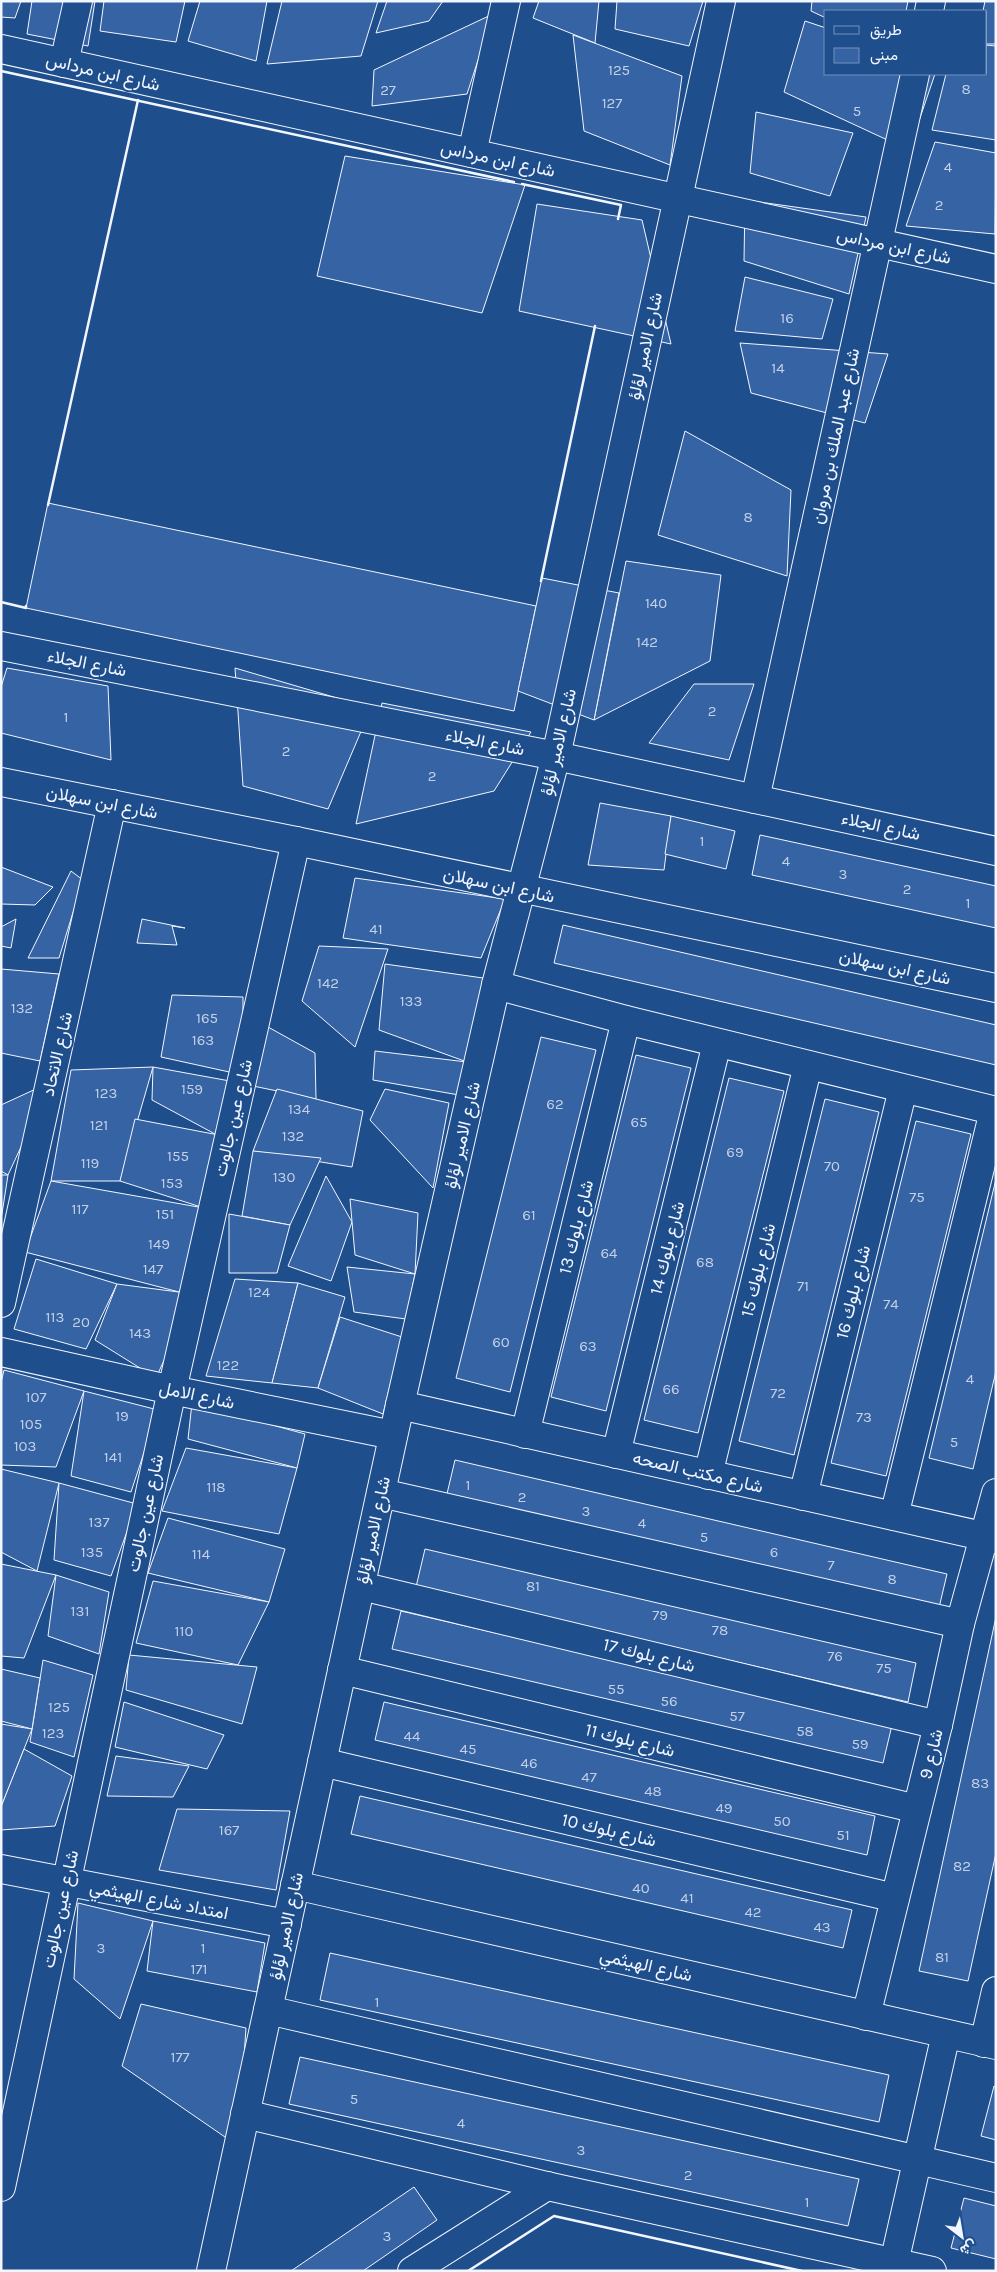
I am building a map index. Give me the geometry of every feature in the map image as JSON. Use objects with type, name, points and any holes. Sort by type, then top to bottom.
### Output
[{"type":"street","points":[[64,63],[78,1]]},
{"type":"street","points":[[472,153],[506,1]]},
{"type":"street","name":"شارع الامير لؤلؤ","points":[[211,2271],[400,1405],[496,985],[556,756],[721,1]]},
{"type":"street","name":"شارع ابن مرداس","points":[[1,49],[996,269]]},
{"type":"street","name":"شارع عبد الملك بن مروان","points":[[755,799],[915,75]]},
{"type":"street","name":"شارع الجلاء","points":[[1,646],[556,756],[996,851]]},
{"type":"street","name":"شارع ابن سهلان","points":[[1,782],[296,841],[521,890],[996,988]]},
{"type":"street","name":"شارع الاتحاد","points":[[1,1303],[112,804]]},
{"type":"street","name":"شارع عين جالوت","points":[[1,2187],[172,1390],[296,841]]},
{"type":"street","points":[[496,985],[717,1043],[995,1111],[894,1516]]},
{"type":"street","name":"شارع بلوك 13","points":[[525,1434],[626,1020]]},
{"type":"street","name":"شارع بلوك 14","points":[[616,1454],[717,1043]]},
{"type":"street","name":"شارع بلوك 15","points":[[708,1475],[808,1065]]},
{"type":"street","name":"شارع بلوك 16","points":[[803,1496],[903,1089]]},
{"type":"street","name":"شارع الامل","points":[[1,1352],[172,1390],[394,1435]]},
{"type":"street","name":"شارع مكتب الصحه","points":[[400,1405],[990,1538]]},
{"type":"street","points":[[381,1493],[960,1624]]},
{"type":"street","name":"شارع 9","points":[[866,2016],[938,1725],[960,1624],[990,1538],[996,1493]]},
{"type":"street","name":"شارع بلوك 17","points":[[361,1586],[938,1725]]},
{"type":"street","name":"شارع بلوك 11","points":[[342,1670],[917,1809]]},
{"type":"street","name":"شارع بلوك 10","points":[[322,1762],[895,1898]]},
{"type":"street","name":"امتداد شارع الهيثمي","points":[[1,1869],[287,1924]]},
{"type":"street","name":"شارع الهيثمي","points":[[295,1885],[990,2044]]},
{"type":"street","points":[[990,2044],[996,1991]]},
{"type":"street","points":[[268,2010],[996,2178]]},
{"type":"street","points":[[894,2262],[946,2034]]},
{"type":"street","points":[[245,2114],[547,2186],[932,2271]]},
{"type":"street","points":[[412,2271],[547,2186]]},
{"type":"building","points":[[1,1],[21,1],[15,18],[1,17]]},
{"type":"building","points":[[32,1],[95,1],[88,46],[27,34]]},
{"type":"building","points":[[104,1],[185,1],[176,42],[100,31]]},
{"type":"building","points":[[200,1],[267,1],[256,61],[188,41]]},
{"type":"building","points":[[282,1],[378,1],[361,56],[267,64]]},
{"type":"building","points":[[387,1],[443,1],[429,21],[376,33]]},
{"type":"building","points":[[539,1],[599,1],[595,43],[533,18]]},
{"type":"building","points":[[617,1],[703,1],[689,46],[615,29]]},
{"type":"building","points":[[812,1],[908,1],[906,10],[824,10],[824,17],[811,11]]},
{"type":"building","points":[[985,1],[996,1],[996,44],[987,44],[987,10],[983,10]]},
{"type":"building","points":[[493,14],[467,94],[372,106],[374,70]]},
{"type":"building","points":[[805,21],[824,27],[824,75],[935,75],[909,150],[784,92]]},
{"type":"building","points":[[573,35],[682,76],[670,165],[584,131]]},
{"type":"building","points":[[987,45],[996,46],[996,140],[932,130],[946,75],[987,75]]},
{"type":"building","points":[[756,112],[853,133],[830,196],[750,173]]},
{"type":"building","points":[[935,142],[996,153],[995,234],[906,226]]},
{"type":"building","points":[[345,156],[525,185],[482,313],[317,276]]},
{"type":"building","points":[[745,200],[866,217],[849,294],[744,261]]},
{"type":"building","points":[[537,204],[642,220],[671,344],[519,311]]},
{"type":"building","points":[[745,277],[833,299],[822,339],[735,331]]},
{"type":"building","points":[[740,343],[888,354],[865,423],[751,393]]},
{"type":"building","points":[[685,431],[791,490],[787,576],[658,535]]},
{"type":"building","points":[[48,503],[536,606],[514,711],[26,608]]},
{"type":"building","points":[[626,561],[721,575],[710,661],[594,720]]},
{"type":"building","points":[[542,578],[619,593],[594,720],[518,691]]},
{"type":"building","points":[[7,668],[108,686],[111,760],[1,733],[1,687]]},
{"type":"building","points":[[235,668],[371,708],[328,809],[243,786]]},
{"type":"building","points":[[694,684],[754,684],[729,760],[649,743]]},
{"type":"building","points":[[382,703],[531,732],[494,791],[356,824]]},
{"type":"building","points":[[600,803],[671,816],[664,870],[588,865]]},
{"type":"building","points":[[671,816],[735,831],[726,869],[665,854]]},
{"type":"building","points":[[760,835],[996,886],[996,928],[752,875]]},
{"type":"building","points":[[1,867],[53,887],[35,905],[1,904]]},
{"type":"building","points":[[71,871],[83,880],[59,958],[28,958]]},
{"type":"building","points":[[355,878],[505,899],[481,958],[343,938]]},
{"type":"building","points":[[16,919],[11,948],[1,946],[1,927]]},
{"type":"building","points":[[142,919],[185,928],[172,926],[177,945],[137,943]]},
{"type":"building","points":[[563,925],[996,1025],[996,1065],[554,963]]},
{"type":"building","points":[[319,946],[388,949],[355,1047],[302,1001]]},
{"type":"building","points":[[385,964],[483,978],[467,1062],[379,1030]]},
{"type":"building","points":[[1,969],[59,974],[40,1061],[1,1053]]},
{"type":"building","points":[[172,995],[243,997],[243,1075],[161,1057]]},
{"type":"building","points":[[268,1027],[315,1053],[316,1099],[253,1086]]},
{"type":"building","points":[[541,1037],[596,1050],[510,1392],[456,1378]]},
{"type":"building","points":[[375,1051],[467,1062],[459,1095],[373,1080]]},
{"type":"building","points":[[636,1055],[691,1068],[606,1411],[551,1397]]},
{"type":"building","points":[[153,1067],[241,1083],[215,1134],[152,1100]]},
{"type":"building","points":[[153,1067],[120,1181],[51,1181],[71,1070]]},
{"type":"building","points":[[729,1078],[784,1091],[698,1433],[644,1420]]},
{"type":"building","points":[[51,1082],[8,1175],[1,1171],[1,1105]]},
{"type":"building","points":[[277,1089],[363,1111],[352,1167],[253,1151]]},
{"type":"building","points":[[385,1089],[449,1103],[433,1188],[370,1120]]},
{"type":"building","points":[[825,1099],[879,1112],[794,1455],[739,1441]]},
{"type":"building","points":[[135,1119],[229,1137],[204,1208],[120,1181]]},
{"type":"building","points":[[916,1121],[971,1134],[886,1476],[831,1463]]},
{"type":"building","points":[[253,1151],[321,1158],[290,1225],[242,1216]]},
{"type":"building","points":[[1,1175],[8,1175],[1,1220]]},
{"type":"building","points":[[326,1176],[352,1222],[331,1281],[288,1266]]},
{"type":"building","points":[[996,1179],[996,1371],[973,1469],[929,1458]]},
{"type":"building","points":[[51,1181],[204,1208],[183,1293],[25,1252]]},
{"type":"building","points":[[350,1199],[418,1213],[415,1274],[355,1255]]},
{"type":"building","points":[[229,1214],[290,1225],[277,1273],[229,1273]]},
{"type":"building","points":[[36,1259],[117,1284],[86,1349],[14,1329]]},
{"type":"building","points":[[347,1267],[415,1274],[406,1319],[354,1312]]},
{"type":"building","points":[[235,1279],[298,1283],[272,1383],[206,1376]]},
{"type":"building","points":[[298,1283],[345,1297],[318,1388],[272,1383]]},
{"type":"building","points":[[117,1284],[194,1294],[156,1378],[95,1340]]},
{"type":"building","points":[[340,1317],[402,1337],[383,1414],[318,1388]]},
{"type":"building","points":[[4,1370],[84,1391],[56,1467],[1,1465],[1,1383]]},
{"type":"building","points":[[84,1391],[158,1410],[131,1492],[71,1476]]},
{"type":"building","points":[[192,1403],[305,1434],[297,1468],[188,1439]]},
{"type":"building","points":[[186,1448],[297,1468],[279,1534],[162,1511]]},
{"type":"building","points":[[455,1460],[947,1574],[938,1612],[446,1498]]},
{"type":"building","points":[[1,1469],[59,1483],[37,1571],[1,1552]]},
{"type":"building","points":[[59,1483],[137,1504],[111,1576],[54,1560]]},
{"type":"building","points":[[168,1518],[285,1549],[269,1602],[148,1573]]},
{"type":"building","points":[[425,1549],[916,1663],[908,1702],[416,1587]]},
{"type":"building","points":[[1,1564],[56,1575],[24,1658],[1,1656]]},
{"type":"building","points":[[56,1575],[109,1592],[99,1654],[48,1636]]},
{"type":"building","points":[[153,1581],[269,1602],[238,1665],[136,1643]]},
{"type":"building","points":[[401,1611],[892,1725],[883,1763],[392,1649]]},
{"type":"building","points":[[996,1617],[996,1853],[968,1981],[919,1971]]},
{"type":"building","points":[[129,1655],[257,1667],[242,1724],[126,1690]]},
{"type":"building","points":[[43,1660],[93,1675],[74,1757],[30,1742]]},
{"type":"building","points":[[1,1669],[40,1678],[32,1729],[1,1721]]},
{"type":"building","points":[[124,1702],[224,1735],[207,1769],[115,1747]]},
{"type":"building","points":[[384,1702],[875,1816],[867,1855],[375,1740]]},
{"type":"building","points":[[1,1724],[32,1729],[1,1807]]},
{"type":"building","points":[[24,1749],[72,1776],[55,1826],[1,1830],[1,1807]]},
{"type":"building","points":[[116,1756],[189,1766],[173,1797],[107,1796]]},
{"type":"building","points":[[360,1796],[852,1910],[843,1948],[351,1834]]},
{"type":"building","points":[[177,1809],[290,1811],[276,1890],[159,1870]]},
{"type":"building","points":[[78,1903],[153,1921],[120,2019],[74,1979]]},
{"type":"building","points":[[153,1921],[265,1943],[257,1992],[147,1971]]},
{"type":"building","points":[[330,1953],[889,2075],[879,2122],[320,2000]]},
{"type":"building","points":[[141,2004],[246,2028],[238,2146],[122,2066]]},
{"type":"building","points":[[300,2057],[859,2179],[848,2226],[289,2104]]},
{"type":"building","points":[[994,2086],[996,2087],[996,2140],[981,2136]]},
{"type":"building","points":[[414,2187],[437,2220],[363,2271],[291,2271]]},
{"type":"building","points":[[964,2198],[996,2206],[996,2259],[951,2248]]},
{"type":"wall","points":[[1,71],[514,182]]},
{"type":"wall","points":[[48,505],[138,100]]},
{"type":"wall","points":[[522,184],[621,205],[618,219]]},
{"type":"wall","points":[[541,581],[595,326]]},
{"type":"wall","points":[[1,602],[26,608],[26,606]]},
{"type":"wall","points":[[468,2271],[554,2216],[802,2271]]}]
